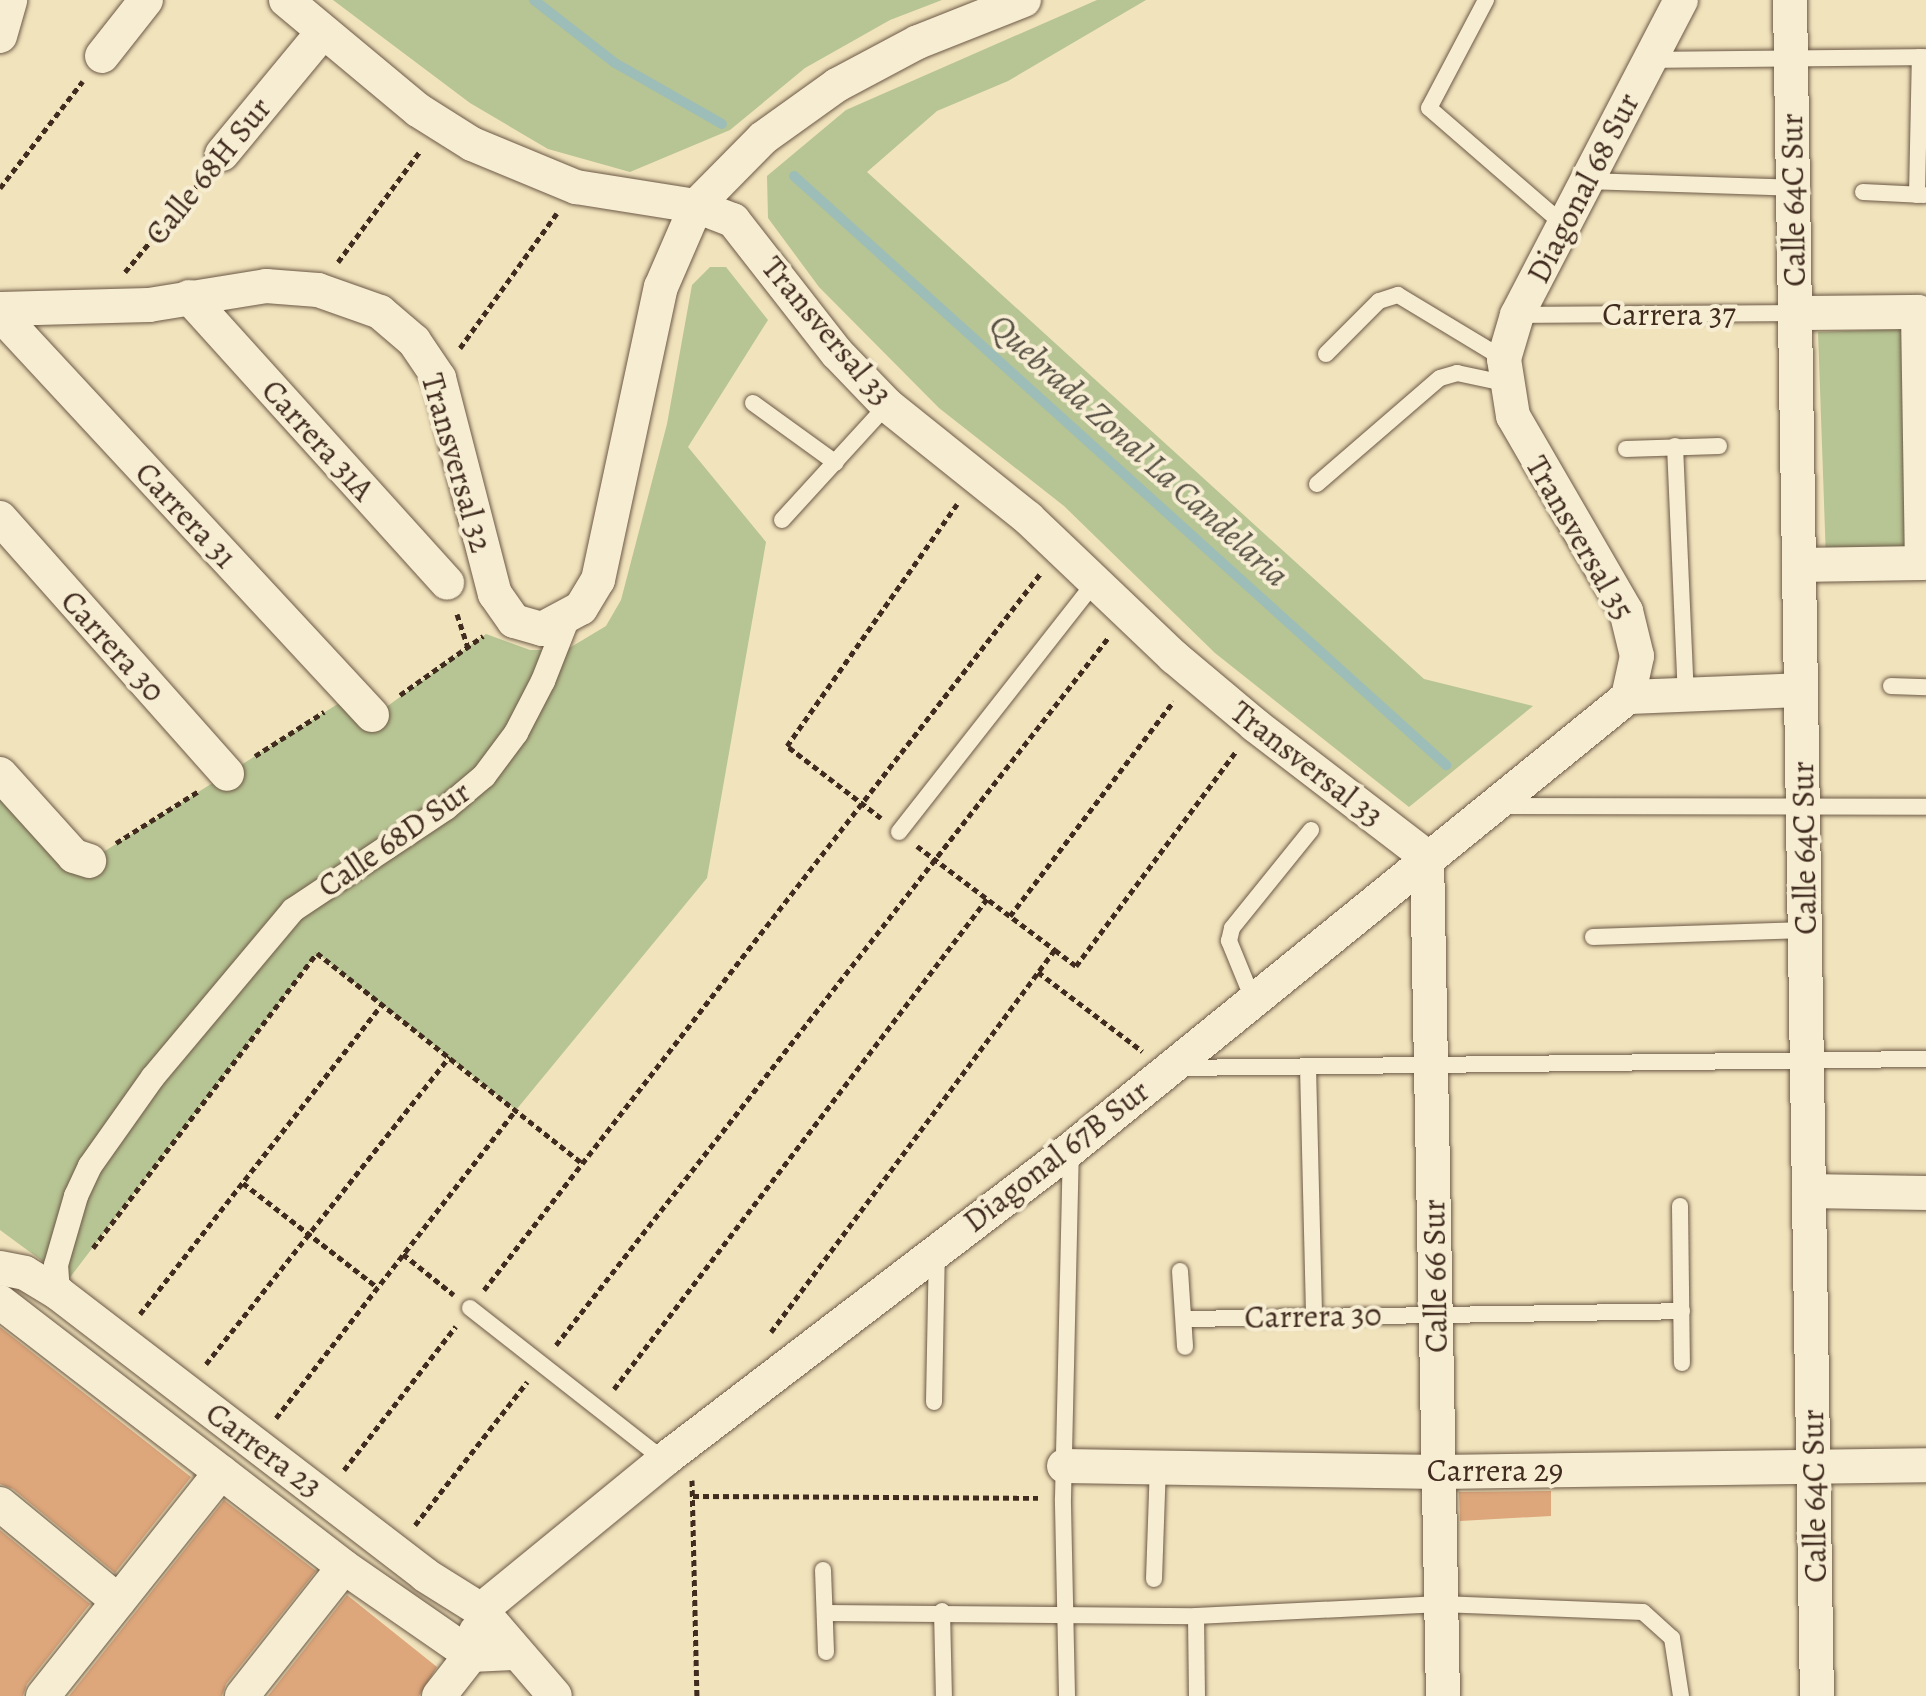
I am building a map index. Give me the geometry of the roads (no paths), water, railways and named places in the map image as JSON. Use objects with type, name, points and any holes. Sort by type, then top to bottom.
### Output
[{"type":"street","points":[[0,36],[10,0]]},
{"type":"street","points":[[102,56],[146,0]]},
{"type":"street","name":"Transversal 33","points":[[286,0],[322,33],[439,124],[526,170],[576,187],[696,206],[733,220],[747,234],[837,353],[887,405],[1060,548],[1194,674],[1255,725],[1427,857]]},
{"type":"street","points":[[696,206],[763,138],[837,85],[918,42],[1024,0]]},
{"type":"street","name":"Diagonal 68 Sur","points":[[1504,371],[1517,315],[1681,0]]},
{"type":"street","name":"Calle 64C Sur","points":[[1790,0],[1817,1696]]},
{"type":"street","name":"Calle 68H Sur","points":[[222,154],[322,33]]},
{"type":"street","name":"Calle 68D Sur","points":[[58,1293],[56,1265],[76,1196],[90,1166],[153,1077],[293,910],[446,808],[484,776],[530,707],[567,620],[592,594],[603,567],[661,287],[696,206]]},
{"type":"street","name":"Transversal 32","points":[[0,311],[94,310],[266,286],[318,290],[380,312],[414,341],[439,378],[484,563],[510,617],[528,629],[567,620]]},
{"type":"street","name":"Carrera 31A","points":[[189,297],[447,583]]},
{"type":"street","name":"Carrera 31","points":[[0,311],[372,715]]},
{"type":"street","name":"Carrera 37","points":[[1795,313],[1918,312],[1922,378]]},
{"type":"street","name":"Transversal 35","points":[[1504,371],[1513,416],[1538,467],[1626,611],[1637,656],[1628,697]]},
{"type":"street","points":[[1799,565],[1924,563],[1922,378]]},
{"type":"street","name":"Carrera 30","points":[[0,518],[227,774]]},
{"type":"street","points":[[1628,697],[1801,690]]},
{"type":"street","name":"Diagonal 67B Sur","points":[[481,1610],[692,1438],[1071,1149],[1252,997],[1628,697]]},
{"type":"street","points":[[0,774],[74,856],[89,861]]},
{"type":"street","name":"Calle 66 Sur","points":[[1427,857],[1443,1696]]},
{"type":"street","points":[[1809,1191],[1926,1193]]},
{"type":"street","name":"Carrera 23","points":[[0,1268],[25,1273],[58,1293],[395,1551],[481,1610],[513,1653],[555,1696]]},
{"type":"street","name":"Carrera 23","points":[[0,1302],[344,1567],[471,1655]]},
{"type":"street","name":"Carrera 29","points":[[1063,1482],[1158,1466],[1439,1472],[1926,1465]]},
{"type":"street","points":[[43,1696],[221,1472]]},
{"type":"street","points":[[0,1504],[118,1601]]},
{"type":"street","points":[[242,1696],[344,1567]]},
{"type":"street","points":[[439,1696],[471,1655],[481,1610]]},
{"type":"street","points":[[471,1655],[513,1653]]},
{"type":"lane","points":[[1486,0],[1429,108],[1563,224]]},
{"type":"lane","points":[[1650,60],[1923,57],[1922,195],[1863,192]]},
{"type":"lane","points":[[1586,181],[1793,188]]},
{"type":"lane","points":[[1326,354],[1387,294],[1398,295],[1504,371]]},
{"type":"lane","name":"Carrera 37","points":[[1517,315],[1795,313]]},
{"type":"lane","points":[[1317,484],[1440,378],[1457,373],[1504,371]]},
{"type":"lane","points":[[753,403],[836,463]]},
{"type":"lane","points":[[782,520],[887,405]]},
{"type":"lane","points":[[1675,446],[1686,695]]},
{"type":"lane","points":[[1626,449],[1719,446]]},
{"type":"lane","points":[[899,832],[1096,581]]},
{"type":"lane","points":[[1891,686],[1926,687]]},
{"type":"lane","points":[[1493,805],[1926,807]]},
{"type":"lane","points":[[1252,997],[1229,941],[1232,928],[1311,830]]},
{"type":"lane","points":[[1593,937],[1805,930]]},
{"type":"lane","points":[[1165,1068],[1926,1059]]},
{"type":"lane","points":[[1308,1067],[1314,1315]]},
{"type":"lane","points":[[1067,1696],[1063,1615],[1063,1482],[1071,1149]]},
{"type":"lane","points":[[1680,1206],[1682,1363]]},
{"type":"lane","points":[[934,1402],[937,1249]]},
{"type":"lane","points":[[1180,1271],[1185,1347]]},
{"type":"lane","points":[[470,1308],[664,1460]]},
{"type":"lane","name":"Carrera 30","points":[[1184,1319],[1682,1311]]},
{"type":"lane","points":[[1154,1579],[1158,1466]]},
{"type":"lane","points":[[823,1570],[826,1652]]},
{"type":"lane","points":[[825,1613],[942,1611],[1196,1616],[1441,1604],[1643,1612],[1667,1631],[1680,1667],[1681,1696]]},
{"type":"lane","points":[[942,1611],[944,1696]]},
{"type":"lane","points":[[1196,1616],[1197,1696]]},
{"type":"waterway","name":"Quebrada Zonal La Candelaria","points":[[534,0],[615,63],[722,124]]},
{"type":"waterway","name":"Quebrada Zonal La Candelaria","points":[[794,176],[1446,765]]}]
